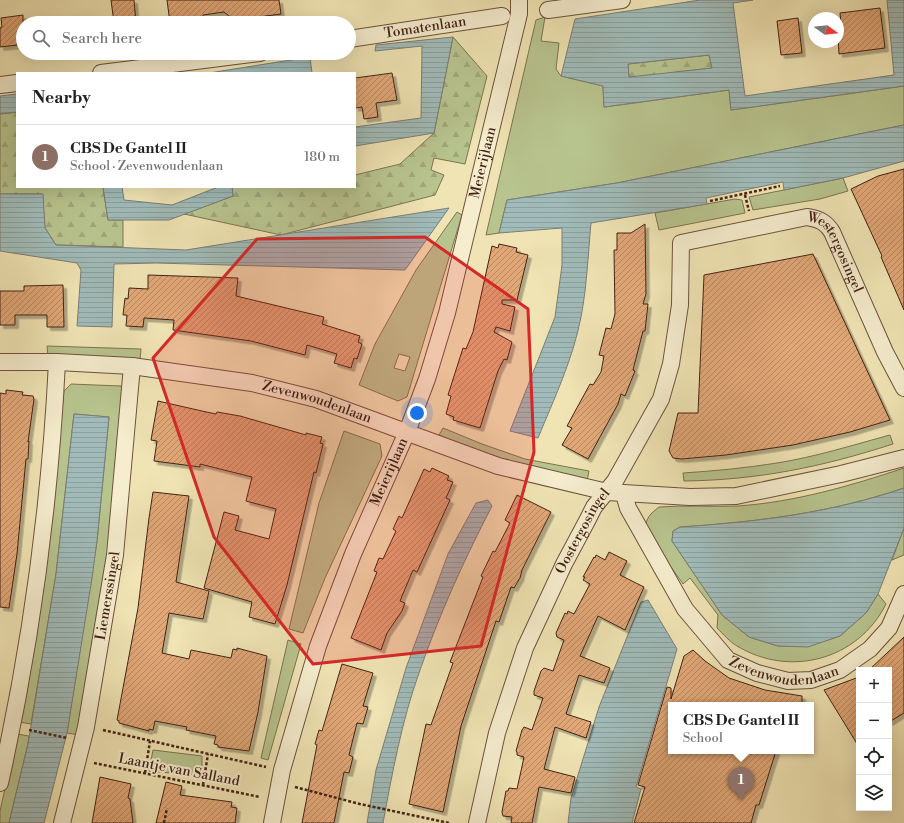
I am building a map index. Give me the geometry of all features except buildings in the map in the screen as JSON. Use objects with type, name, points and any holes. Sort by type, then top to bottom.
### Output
[{"type":"street","name":"Meierijlaan","points":[[272,823],[275,800],[318,646],[353,554],[407,432],[427,379],[447,313],[517,21],[519,0]]},
{"type":"street","points":[[548,10],[622,0]]},
{"type":"street","name":"Tomatenlaan","points":[[356,38],[502,16]]},
{"type":"street","points":[[109,72],[204,60]]},
{"type":"street","points":[[0,85],[16,83]]},
{"type":"street","name":"Westergosingel","points":[[681,243],[807,217],[818,219],[823,222],[832,232],[885,352],[904,388]]},
{"type":"street","name":"Oostergosingel","points":[[477,823],[497,733],[525,648],[564,564],[594,507],[607,492],[619,474],[661,399],[671,364],[680,305],[681,243]]},
{"type":"street","name":"Zevenwoudenlaan","points":[[0,362],[57,362],[132,366],[259,385],[316,399],[498,466],[607,492],[624,494],[690,497],[736,496],[794,485],[904,458]]},
{"type":"street","points":[[0,783],[13,726],[45,516],[53,446],[57,362]]},
{"type":"street","name":"Liemerssingel","points":[[62,823],[86,727],[115,555],[132,366]]},
{"type":"street","name":"Zevenwoudenlaan","points":[[624,494],[628,508],[685,609],[728,660],[757,673],[788,681],[812,680],[840,670],[870,649],[889,628],[904,594]]},
{"type":"path","points":[[710,201],[745,195],[780,186]]},
{"type":"path","points":[[745,195],[750,214]]},
{"type":"path","name":"Laantje van Salland","points":[[86,727],[208,754],[360,804],[448,823]]},
{"type":"path","points":[[28,730],[75,740]]},
{"type":"path","points":[[145,773],[150,741]]},
{"type":"path","points":[[203,785],[208,754]]},
{"type":"path","name":"Laantje van Salland","points":[[78,760],[275,800]]},
{"type":"path","points":[[164,823],[167,808]]},
{"type":"highlighted area","points":[[425,237],[528,309],[534,452],[481,646],[313,664],[214,537],[153,358],[257,239]]},
{"type":"green space","points":[[545,17],[541,41],[559,43],[556,69],[561,76],[603,86],[604,107],[729,90],[731,110],[904,86],[904,125],[617,183],[507,200],[499,233],[486,235],[536,20]]},
{"type":"green space","points":[[453,37],[487,76],[465,164],[434,158],[431,170],[444,175],[435,195],[281,235],[184,214],[233,196],[232,188],[356,188],[356,175],[400,164],[434,133]]},
{"type":"green space","points":[[709,55],[712,68],[629,78],[628,64]]},
{"type":"green space","points":[[16,112],[16,188],[103,188],[108,220],[123,220],[123,247],[56,245],[45,228],[42,194],[0,194],[0,114]]},
{"type":"green space","points":[[843,178],[848,191],[820,199],[753,210],[749,197]]},
{"type":"green space","points":[[735,199],[742,200],[745,213],[659,230],[655,213]]},
{"type":"green space","points":[[457,212],[462,215],[407,397],[398,401],[359,385],[375,344],[416,270]],"holes":[[[399,354],[410,357],[405,371],[394,368]]]},
{"type":"green space","points":[[47,346],[141,349],[140,360],[48,357]]},
{"type":"green space","points":[[71,384],[121,386],[124,396],[106,579],[99,620],[95,624],[79,735],[67,733],[97,541],[109,417],[74,414],[56,574],[31,724],[19,722],[48,552],[64,391]]},
{"type":"green space","points":[[443,428],[525,459],[589,471],[587,481],[479,453],[439,435]]},
{"type":"green space","points":[[344,431],[380,444],[382,456],[325,578],[303,633],[289,629],[319,503]]},
{"type":"green space","points":[[890,435],[893,444],[815,466],[738,478],[684,481],[683,473],[742,468],[805,458]]},
{"type":"green space","points":[[904,468],[904,488],[877,497],[793,515],[680,527],[673,531],[672,541],[722,615],[749,637],[778,646],[809,646],[840,636],[866,613],[878,594],[886,604],[874,623],[858,639],[841,650],[821,658],[800,662],[779,661],[757,656],[737,646],[717,628],[718,615],[690,578],[683,584],[656,545],[647,529],[646,524],[649,516],[659,507],[738,506],[780,501],[843,487]]},
{"type":"green space","points":[[904,528],[904,555],[892,560]]},
{"type":"green space","points":[[288,640],[301,644],[268,760],[261,758]]},
{"type":"green space","points":[[17,734],[29,736],[28,744],[9,823],[0,823],[0,811]]},
{"type":"green space","points":[[153,750],[202,756],[202,776],[149,771]]},
{"type":"water","points":[[700,0],[753,0],[733,3],[745,96],[894,75],[887,0],[904,0],[904,86],[731,110],[729,90],[604,107],[603,86],[561,76],[575,19]],"holes":[[[709,55],[712,68],[629,77],[628,64]]]},
{"type":"water","points":[[453,37],[434,133],[356,146],[356,127],[421,118],[422,46],[375,51],[376,45]]},
{"type":"water","points":[[291,60],[310,60],[312,72],[215,72]]},
{"type":"water","points":[[16,94],[16,112],[0,114],[0,96]]},
{"type":"water","points":[[904,125],[904,161],[843,178],[784,190],[783,182],[706,198],[707,204],[591,223],[586,282],[581,317],[578,333],[562,379],[538,438],[510,431],[555,317],[562,265],[562,228],[499,233],[507,200],[617,183]]},
{"type":"water","points":[[103,188],[122,188],[124,200],[172,205],[215,188],[232,188],[233,196],[169,220],[108,220]]},
{"type":"water","points":[[0,194],[43,194],[45,228],[56,245],[186,250],[449,208],[405,270],[156,263],[114,264],[112,327],[77,326],[81,270],[77,263],[0,251]]},
{"type":"water","points":[[74,414],[109,417],[92,578],[67,733],[44,823],[9,823],[28,744],[56,574]]},
{"type":"water","points":[[904,488],[904,528],[878,594],[866,613],[840,636],[808,647],[778,646],[749,637],[722,615],[672,541],[673,531],[680,527],[794,515],[849,504]]},
{"type":"water","points":[[488,500],[492,506],[462,567],[444,609],[427,651],[407,709],[383,823],[367,823],[376,770],[406,668],[448,554],[476,503]]},
{"type":"water","points":[[648,600],[677,649],[636,787],[641,789],[632,823],[568,823],[571,798],[599,707],[641,602]]},
{"type":"place","name":"CBS De Gantel II","points":[[741,800]]}]
